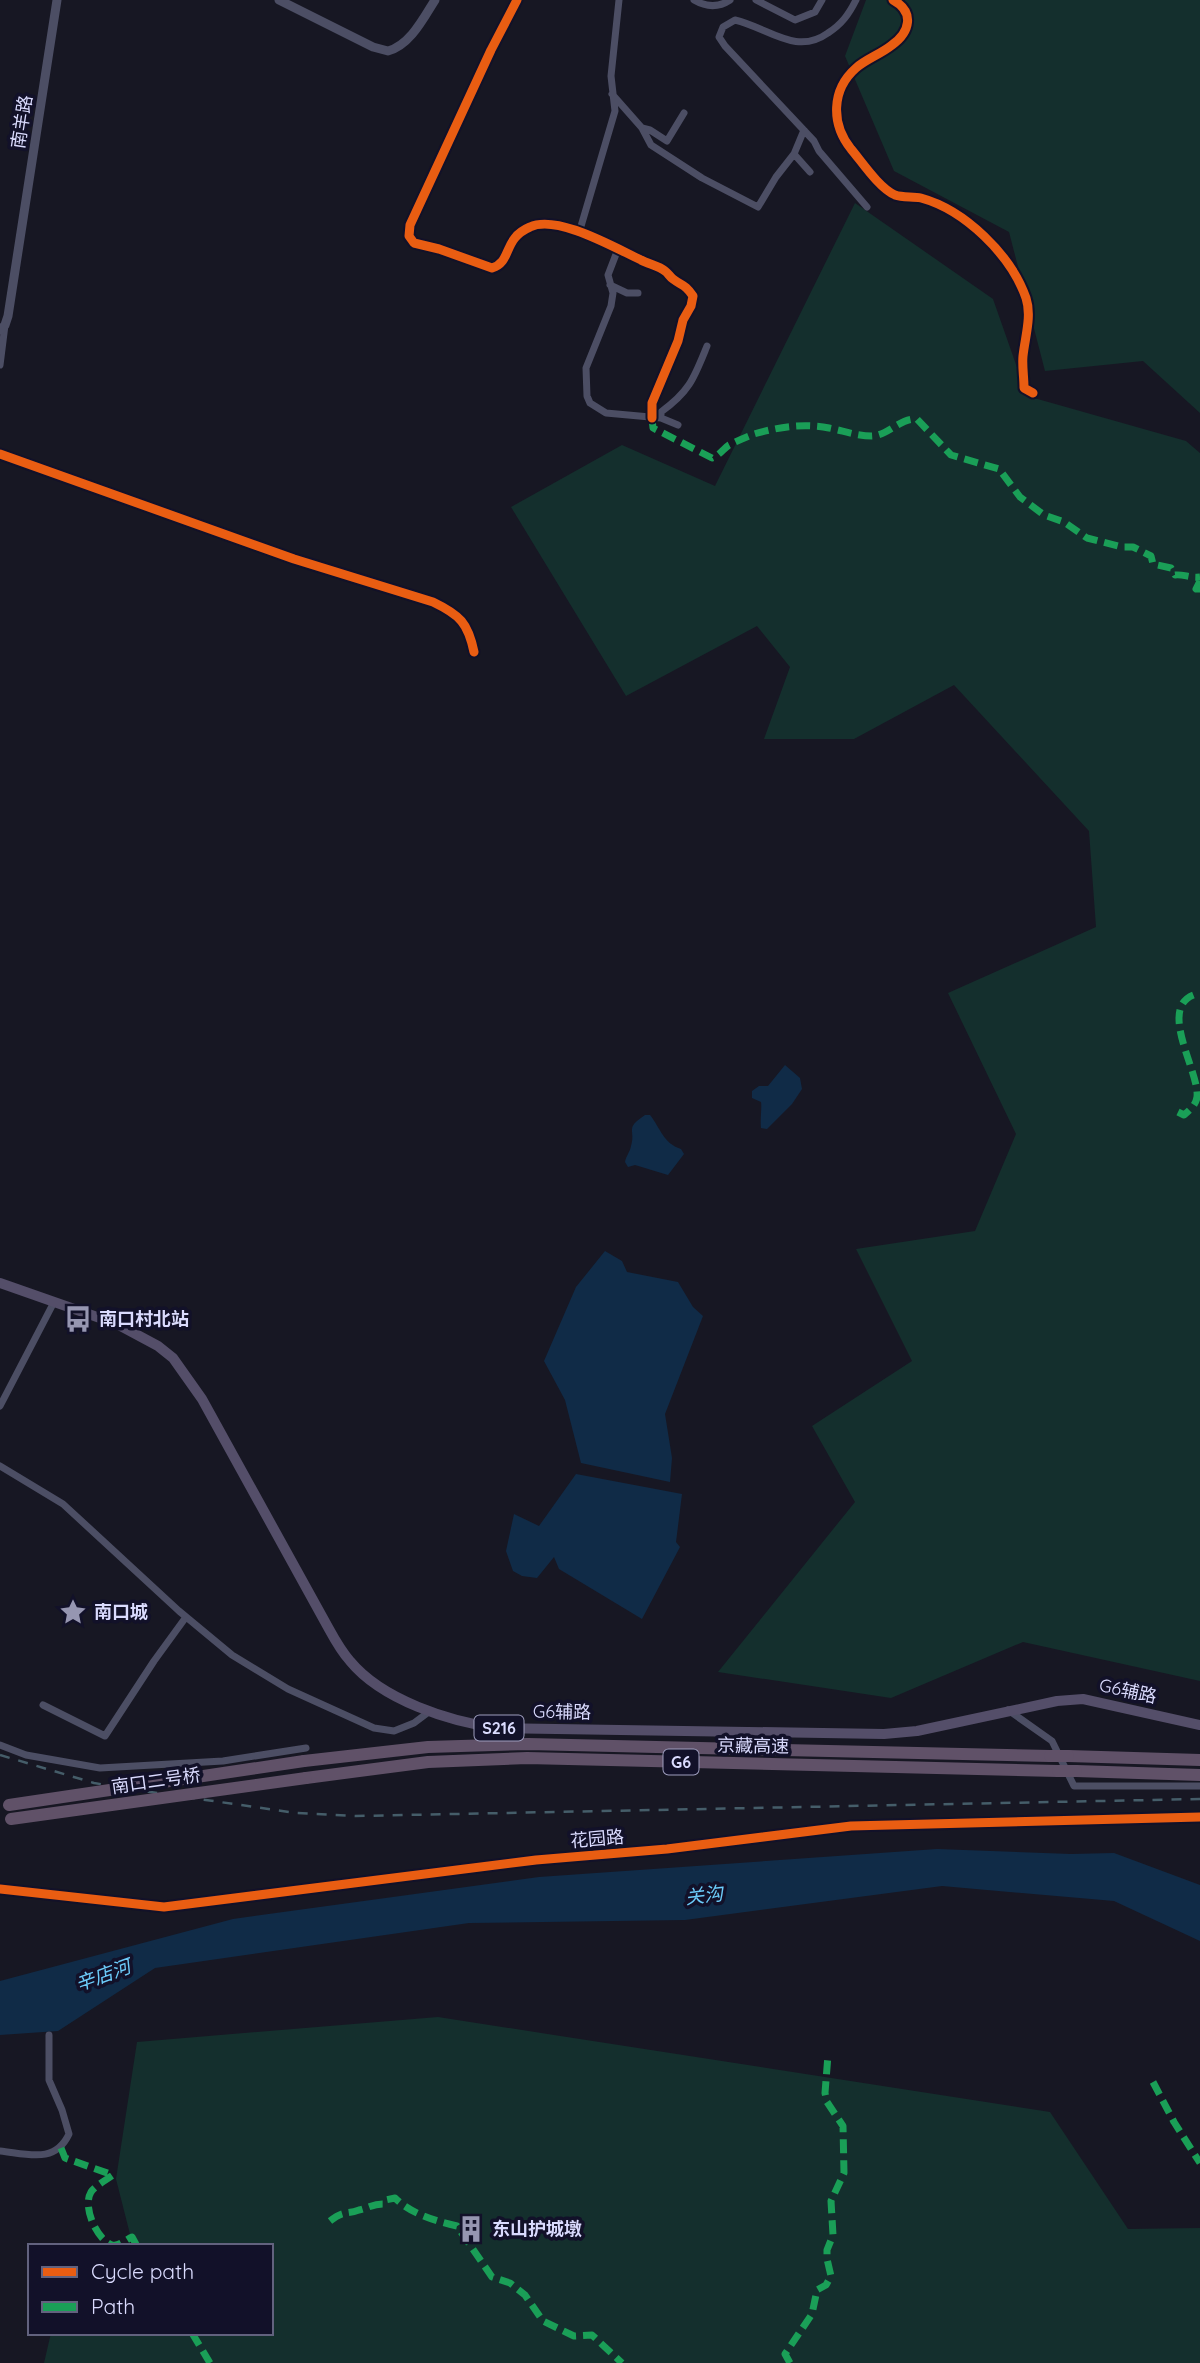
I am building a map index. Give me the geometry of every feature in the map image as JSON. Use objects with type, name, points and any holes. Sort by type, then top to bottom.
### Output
[{"type":"highway","name":"南口二号桥","points":[[5,1805],[305,1755],[428,1747],[528,1744],[1200,1760]]},
{"type":"highway","name":"京藏高速","points":[[306,1778],[428,1762],[527,1758],[1200,1775]]},
{"type":"highway","name":"南口二号桥","points":[[5,1819],[306,1778]]},
{"type":"main road","name":"G6辅路","points":[[0,1283],[141,1335],[173,1358],[202,1399],[329,1629],[351,1662],[382,1687],[430,1711],[470,1724],[498,1728],[853,1734],[917,1731],[1008,1710],[1083,1699],[1200,1726]]},
{"type":"street","name":"南羊路","points":[[3,328],[57,0]]},
{"type":"street","points":[[279,0],[373,47],[388,51],[402,44],[412,34],[435,0]]},
{"type":"street","points":[[517,0],[410,225],[409,236],[414,243],[492,268],[505,259],[512,240],[533,226],[543,223],[579,233],[665,270],[693,296],[652,403],[657,418]]},
{"type":"street","points":[[579,233],[615,111],[611,76],[619,0]]},
{"type":"street","points":[[694,0],[711,6],[730,0]]},
{"type":"street","points":[[756,0],[795,20],[815,12],[822,0]]},
{"type":"street","points":[[856,0],[846,19],[820,39],[807,44],[790,41],[735,20],[723,27],[719,37],[725,47],[814,141],[819,151],[867,207]]},
{"type":"street","points":[[893,0],[907,12],[909,20],[906,29],[890,47],[857,66],[847,77],[838,95],[836,119],[848,145],[886,189],[895,195],[919,198],[954,212],[1001,252],[1027,299],[1028,319],[1022,359],[1024,388],[1033,393]]},
{"type":"street","points":[[612,94],[642,128],[652,145],[702,177],[758,207],[794,154],[804,130]]},
{"type":"street","points":[[642,128],[667,141],[684,113]]},
{"type":"street","points":[[794,154],[810,173]]},
{"type":"street","points":[[618,249],[608,275],[613,293],[611,306],[586,368],[587,396],[590,403],[606,413],[657,418],[678,425]]},
{"type":"street","points":[[609,285],[627,293],[638,293]]},
{"type":"street","points":[[0,365],[3,328]]},
{"type":"street","points":[[657,418],[691,385],[707,346]]},
{"type":"street","points":[[0,454],[294,559],[433,602],[455,612],[470,631],[474,652]]},
{"type":"street","points":[[0,1406],[54,1302]]},
{"type":"street","points":[[0,1466],[63,1504],[125,1564],[232,1655],[288,1689],[374,1728],[394,1731],[414,1723],[430,1711]]},
{"type":"street","points":[[43,1705],[105,1736],[186,1617]]},
{"type":"street","points":[[1008,1710],[1052,1741],[1074,1786],[1200,1786]]},
{"type":"street","points":[[0,1745],[26,1755],[100,1768],[305,1755]]},
{"type":"street","name":"花园路","points":[[0,1889],[164,1907],[536,1860],[667,1849],[851,1826],[1200,1816]]},
{"type":"street","points":[[0,2151],[50,2155],[64,2147],[69,2134],[49,2080],[50,2035]]},
{"type":"green space","points":[[866,0],[1200,0],[1200,413],[1143,361],[1045,371],[1009,232],[894,171],[845,56]]},
{"type":"green space","points":[[855,203],[993,299],[1027,396],[1186,441],[1200,453],[1200,1681],[1023,1642],[891,1698],[718,1672],[855,1502],[812,1426],[912,1361],[856,1249],[975,1231],[1016,1134],[948,993],[1096,927],[1089,831],[954,685],[854,739],[764,739],[790,667],[757,626],[626,696],[511,507],[622,445],[715,486]]},
{"type":"green space","points":[[438,2017],[1050,2112],[1128,2229],[1200,2228],[1200,2363],[44,2363],[51,2335],[273,2335],[273,2244],[132,2244],[116,2179],[137,2042]]},
{"type":"water","points":[[785,1065],[800,1078],[802,1089],[792,1104],[767,1129],[761,1128],[761,1102],[752,1098],[752,1091],[759,1086],[768,1086]]},
{"type":"water","points":[[645,1115],[650,1115],[666,1139],[684,1154],[668,1175],[635,1165],[628,1167],[625,1162],[631,1146],[633,1126]]},
{"type":"water","points":[[605,1251],[622,1261],[627,1272],[678,1282],[693,1307],[703,1316],[665,1414],[672,1458],[670,1482],[581,1463],[565,1400],[544,1361],[576,1287]]},
{"type":"water","points":[[576,1474],[682,1494],[676,1542],[680,1547],[642,1619],[559,1569],[554,1557],[537,1578],[522,1576],[513,1571],[506,1551],[514,1514],[539,1526]]},
{"type":"water","points":[[937,1849],[1114,1853],[1200,1885],[1200,1941],[1114,1901],[942,1886],[685,1920],[469,1923],[155,1968],[58,2031],[0,2035],[0,1981],[233,1919],[539,1877]]},
{"type":"railway","points":[[0,1755],[94,1783],[296,1813],[355,1816],[1200,1799]]},
{"type":"marked path","points":[[652,418],[653,428],[712,458],[735,442],[772,429],[810,426],[872,436],[884,433],[905,421],[917,419],[951,455],[999,469],[1020,497],[1044,515],[1064,522],[1087,538],[1122,547],[1133,547],[1151,556],[1153,564],[1171,568],[1175,575],[1200,577]]},
{"type":"marked path","points":[[1200,581],[1196,589],[1200,589]]},
{"type":"marked path","points":[[1178,1112],[1184,1115],[1194,1105],[1197,1097],[1182,1039],[1180,1009],[1186,999],[1200,993]]},
{"type":"marked path","points":[[790,2363],[785,2354],[812,2314],[817,2290],[826,2285],[831,2276],[827,2259],[827,2250],[833,2235],[831,2201],[844,2173],[843,2126],[827,2102],[825,2093],[828,2055]]},
{"type":"marked path","points":[[1153,2082],[1200,2163]]},
{"type":"marked path","points":[[61,2148],[65,2158],[113,2175],[91,2192],[88,2206],[96,2230],[110,2244]]},
{"type":"marked path","points":[[330,2221],[342,2214],[383,2204],[385,2200],[395,2198],[416,2213],[457,2226],[492,2277],[510,2283],[525,2295],[543,2321],[574,2336],[592,2335],[622,2363]]},
{"type":"marked path","points":[[120,2244],[132,2237],[136,2244]]},
{"type":"marked path","points":[[193,2335],[210,2363]]},
{"type":"cycle path","points":[[517,0],[410,225],[409,236],[414,243],[492,268],[499,265],[511,243],[521,232],[541,224],[555,225],[586,234],[665,271],[693,296],[652,403],[652,418]]},
{"type":"cycle path","points":[[893,0],[905,10],[908,22],[906,28],[898,40],[860,65],[842,86],[837,107],[840,129],[851,149],[889,192],[921,198],[954,213],[984,236],[1009,266],[1028,305],[1023,360],[1024,388],[1033,393]]},
{"type":"cycle path","points":[[0,454],[294,559],[433,602],[450,611],[466,627],[474,652]]},
{"type":"cycle path","points":[[0,1889],[164,1907],[536,1860],[667,1849],[851,1826],[1200,1817]]},
{"type":"place","name":"南口村北站","points":[[78,1319]]},
{"type":"place","name":"南口城","points":[[73,1612]]},
{"type":"place","name":"东山护城墩","points":[[471,2229]]},
{"type":"water label","name":"关沟","points":[[704,1895]]},
{"type":"water label","name":"辛店河","points":[[103,1975]]}]
